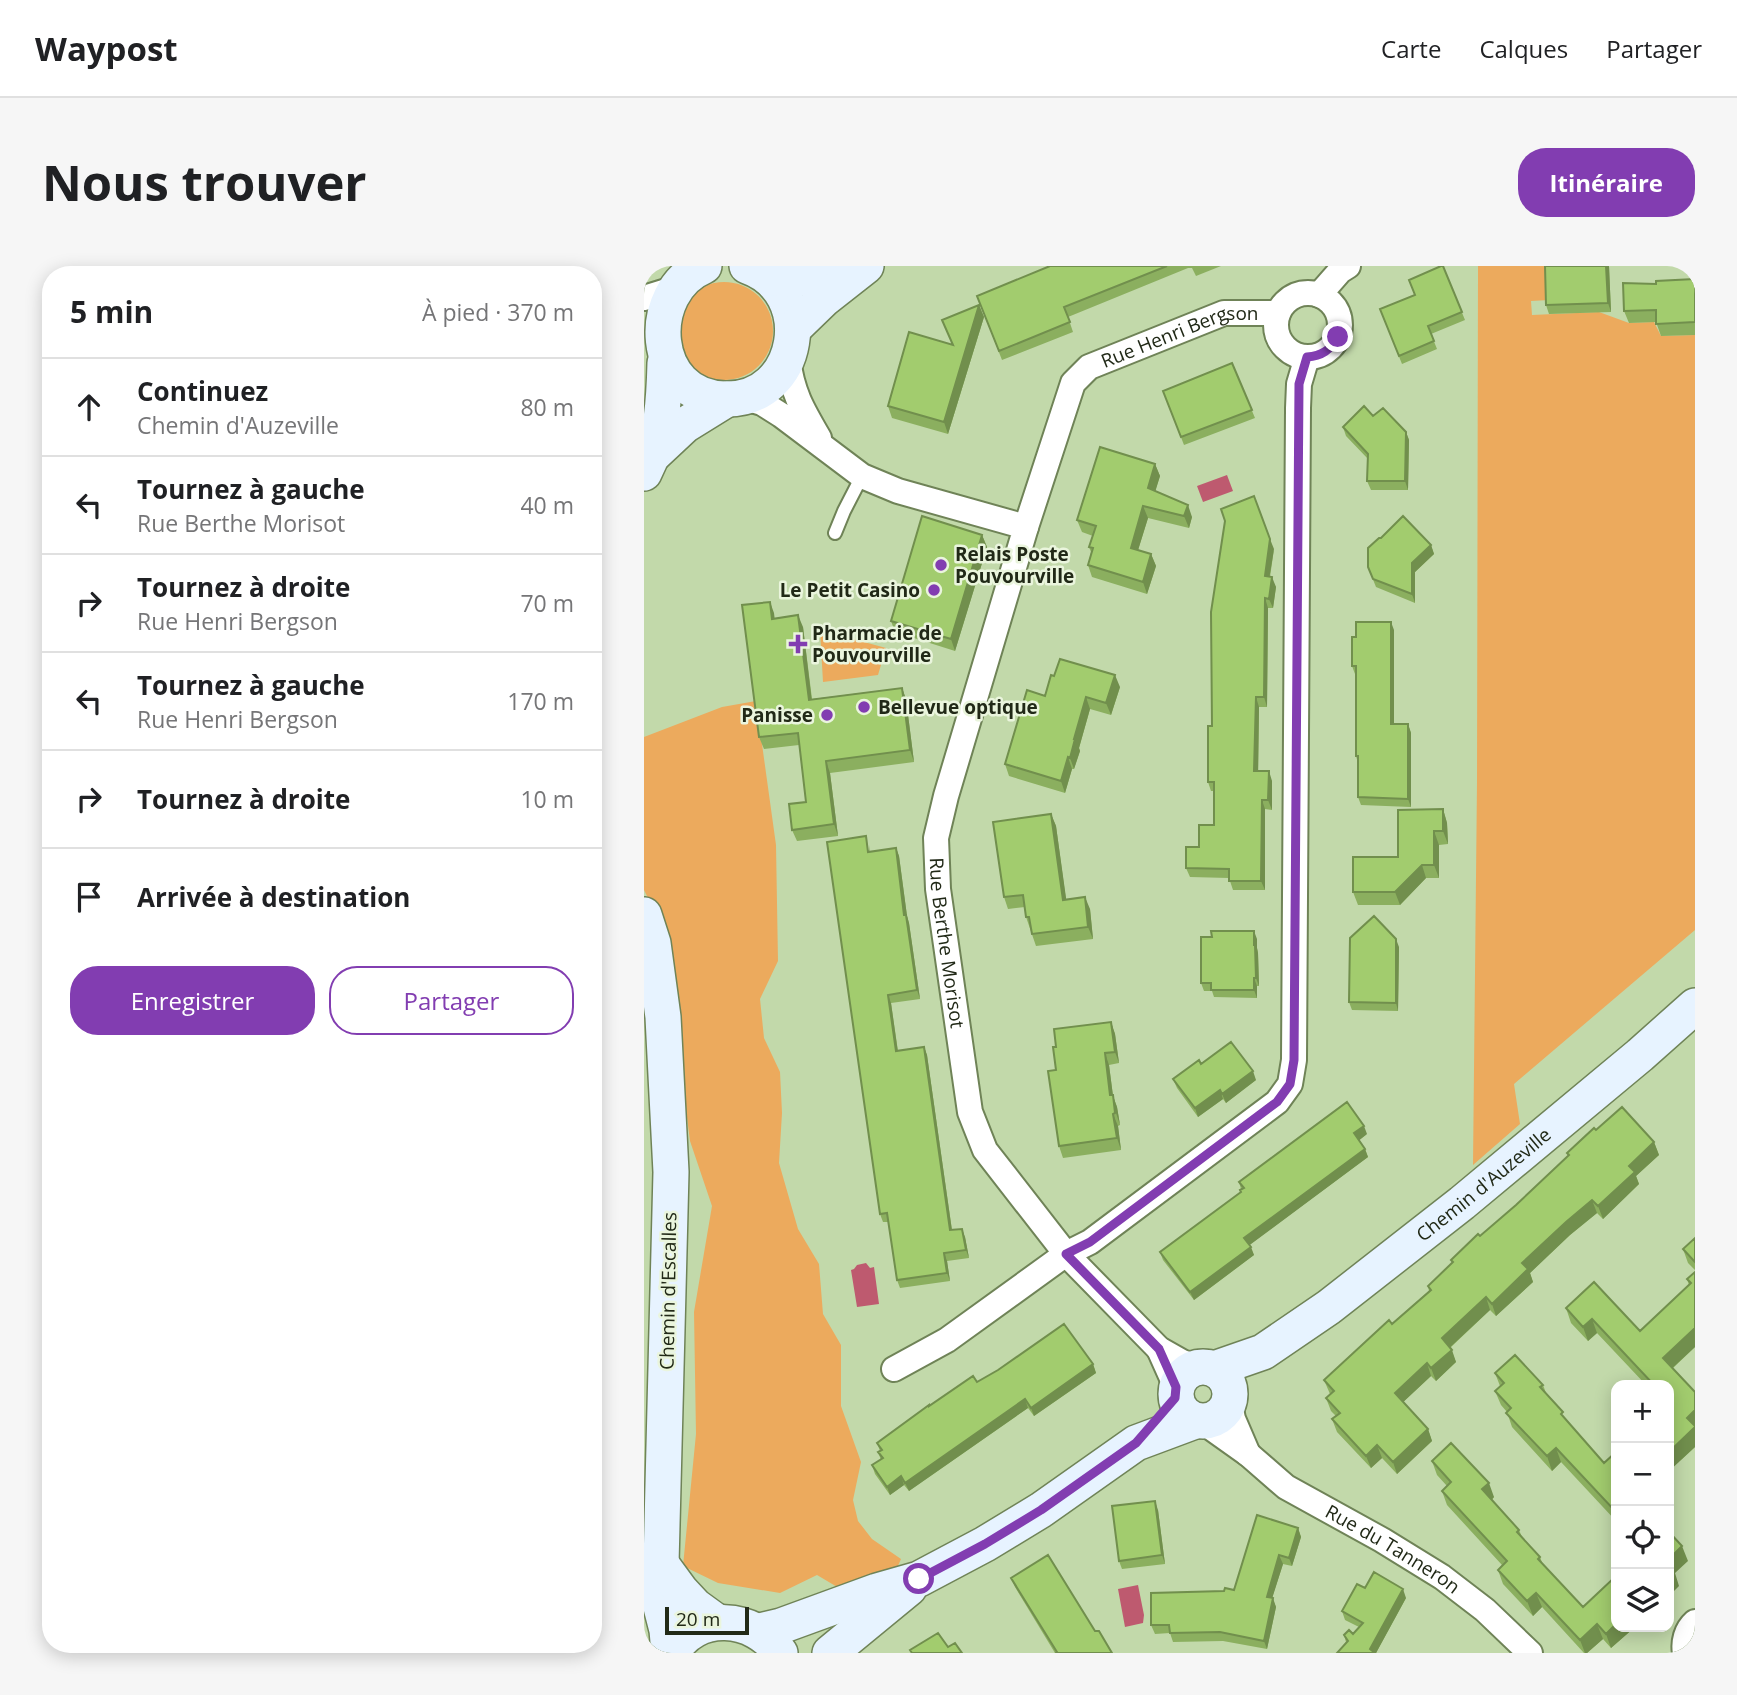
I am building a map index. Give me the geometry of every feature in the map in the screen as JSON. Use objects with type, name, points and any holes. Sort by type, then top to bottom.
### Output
[{"type":"street","points":[[755,270],[793,279],[812,277],[844,266]]},
{"type":"street","points":[[649,464],[685,425],[734,398],[756,392],[769,383],[780,372],[791,343],[824,299],[866,266]]},
{"type":"street","points":[[1319,295],[1340,271],[1348,266]]},
{"type":"street","points":[[755,270],[782,292],[790,309],[791,380],[799,404],[826,451]]},
{"type":"street","points":[[649,464],[663,409],[656,351],[657,330],[661,309],[678,279]]},
{"type":"street","points":[[1300,295],[1319,295],[1335,308],[1339,317],[1338,337],[1325,352],[1316,356],[1297,355],[1281,342],[1278,313],[1283,305],[1300,295]]},
{"type":"street","name":"Rue Henri Bergson","points":[[1026,527],[1073,383],[1089,367],[1224,313],[1278,313]]},
{"type":"street","points":[[656,351],[684,386],[712,398],[734,398],[761,403],[862,476],[898,491],[1026,527]]},
{"type":"street","points":[[894,1369],[947,1340],[1066,1254],[1090,1242],[1277,1102],[1290,1084],[1294,1060],[1298,408],[1299,384],[1307,357]]},
{"type":"street","name":"Rue Berthe Morisot","points":[[1026,527],[960,747],[936,838],[938,889],[970,1112],[985,1150],[1066,1254],[1159,1349],[1182,1362],[1203,1395]]},
{"type":"street","name":"Chemin d'Escalles","points":[[644,915],[653,943],[663,1017],[671,1172],[660,1603],[670,1653]]},
{"type":"street","name":"Chemin d'Escalles","points":[[644,952],[663,1017]]},
{"type":"street","name":"Chemin d'Auzeville","points":[[770,1642],[781,1626],[877,1591],[919,1579],[1041,1510],[1329,1307],[1462,1203],[1695,1006]]},
{"type":"street","name":"Rue du Tanneron","points":[[1203,1395],[1248,1454],[1286,1487],[1442,1577],[1485,1610],[1530,1653]]},
{"type":"street","name":"Rue du Tanneron","points":[[1203,1395],[1233,1419],[1248,1454]]},
{"type":"street","points":[[662,1565],[695,1606],[717,1622]]},
{"type":"street","name":"Chemin d'Auzeville","points":[[830,1653],[919,1579]]},
{"type":"street","points":[[670,1653],[684,1637],[717,1622],[738,1623],[770,1642]]},
{"type":"street","points":[[1681,1651],[1691,1625],[1695,1622]]},
{"type":"lane","points":[[835,533],[862,476]]},
{"type":"shaded area","points":[[1478,266],[1548,266],[1549,300],[1531,301],[1532,315],[1599,312],[1629,323],[1654,322],[1661,336],[1695,335],[1695,930],[1514,1084],[1520,1124],[1473,1165],[1477,782]]},
{"type":"shaded area","points":[[724,282],[743,286],[759,296],[769,312],[773,331],[769,350],[759,366],[743,376],[724,380],[705,376],[689,366],[679,350],[675,331],[679,312],[689,296],[705,286]]},
{"type":"shaded area","points":[[1227,475],[1233,491],[1203,502],[1197,486]]},
{"type":"shaded area","points":[[820,630],[886,648],[878,675],[823,682]]},
{"type":"shaded area","points":[[756,701],[776,845],[778,961],[760,999],[764,1038],[780,1072],[782,1113],[779,1163],[798,1229],[819,1264],[823,1314],[841,1345],[841,1406],[861,1462],[853,1500],[858,1521],[872,1539],[901,1559],[894,1575],[844,1591],[817,1575],[780,1593],[718,1583],[683,1566],[696,1434],[694,1312],[712,1206],[690,1141],[663,928],[644,890],[644,737],[722,707]]},
{"type":"shaded area","points":[[866,1263],[870,1268],[874,1267],[879,1304],[857,1307],[851,1270]]},
{"type":"shaded area","points":[[1138,1585],[1143,1623],[1125,1627],[1118,1589]]},
{"type":"building","points":[[1050,266],[1167,266],[1064,307],[1070,322],[999,351],[977,296]]},
{"type":"building","points":[[1441,266],[1462,312],[1428,326],[1434,341],[1399,356],[1380,309],[1415,295],[1409,280]]},
{"type":"building","points":[[1545,266],[1606,266],[1608,303],[1546,305]]},
{"type":"building","points":[[1695,279],[1695,322],[1656,324],[1656,310],[1624,311],[1623,283],[1656,284],[1656,281]]},
{"type":"building","points":[[979,305],[944,422],[888,406],[909,332],[953,345],[942,320]]},
{"type":"building","points":[[1232,363],[1252,410],[1181,437],[1163,391]]},
{"type":"building","points":[[1364,406],[1373,416],[1383,408],[1406,432],[1405,481],[1367,481],[1368,454],[1343,427]]},
{"type":"building","points":[[1100,447],[1155,464],[1148,488],[1188,505],[1184,516],[1143,506],[1131,548],[1151,554],[1143,582],[1088,565],[1093,548],[1089,547],[1096,526],[1077,520]]},
{"type":"building","points":[[1254,496],[1270,539],[1265,576],[1272,577],[1269,599],[1265,598],[1264,697],[1256,697],[1254,771],[1269,771],[1268,800],[1262,800],[1261,881],[1229,881],[1229,869],[1186,868],[1186,847],[1199,847],[1199,825],[1214,825],[1214,782],[1208,782],[1208,726],[1212,726],[1211,612],[1225,521],[1221,509]]},
{"type":"building","points":[[922,516],[982,535],[951,639],[891,621]]},
{"type":"building","points":[[1403,516],[1431,545],[1412,563],[1412,594],[1373,579],[1368,567],[1368,548]]},
{"type":"building","points":[[770,602],[772,619],[798,615],[809,700],[902,688],[910,750],[826,761],[834,824],[792,830],[789,804],[806,802],[798,733],[759,737],[742,605]]},
{"type":"building","points":[[1356,622],[1391,622],[1391,724],[1408,724],[1408,799],[1358,797],[1356,666],[1352,666],[1352,637],[1356,637]]},
{"type":"building","points":[[1060,659],[1115,675],[1106,703],[1086,697],[1061,781],[1005,764],[1027,690],[1045,696],[1051,675],[1054,676]]},
{"type":"building","points":[[1443,809],[1443,831],[1434,831],[1434,865],[1422,865],[1395,892],[1353,892],[1353,857],[1398,857],[1398,810]]},
{"type":"building","points":[[1051,814],[1063,900],[1085,897],[1088,927],[1032,934],[1023,895],[1004,897],[993,822]]},
{"type":"building","points":[[866,836],[868,852],[896,848],[917,990],[888,995],[896,1051],[924,1047],[950,1230],[962,1229],[966,1250],[944,1253],[947,1273],[897,1280],[887,1213],[880,1214],[827,842]]},
{"type":"building","points":[[1374,916],[1396,939],[1396,1003],[1349,1002],[1350,938]]},
{"type":"building","points":[[1211,931],[1254,931],[1254,990],[1211,990],[1211,983],[1201,983],[1201,937],[1212,937]]},
{"type":"building","points":[[1111,1022],[1115,1052],[1105,1053],[1117,1138],[1059,1146],[1048,1071],[1056,1070],[1054,1029]]},
{"type":"building","points":[[1231,1042],[1253,1071],[1222,1094],[1220,1090],[1195,1108],[1173,1079],[1199,1060],[1201,1064]]},
{"type":"building","points":[[1347,1102],[1364,1126],[1354,1133],[1365,1149],[1244,1238],[1251,1247],[1190,1292],[1160,1252],[1241,1192],[1244,1188],[1239,1182]]},
{"type":"building","points":[[1622,1107],[1654,1142],[1629,1166],[1635,1172],[1598,1206],[1592,1200],[1566,1222],[1522,1263],[1528,1269],[1492,1304],[1486,1297],[1442,1338],[1452,1350],[1431,1368],[1427,1363],[1395,1393],[1428,1429],[1393,1462],[1377,1445],[1366,1456],[1332,1419],[1340,1413],[1326,1398],[1334,1391],[1324,1380],[1389,1320],[1392,1324],[1431,1290],[1428,1286],[1478,1234],[1480,1236],[1516,1205],[1594,1128],[1596,1130]]},
{"type":"building","points":[[1695,1238],[1695,1262],[1683,1249]]},
{"type":"building","points":[[1695,1272],[1695,1328],[1663,1358],[1695,1392],[1695,1410],[1687,1418],[1695,1427],[1674,1447],[1674,1380],[1649,1380],[1592,1319],[1583,1327],[1566,1308],[1594,1282],[1640,1331],[1691,1283],[1687,1279]]},
{"type":"building","points":[[1064,1324],[1093,1364],[1031,1408],[1025,1399],[905,1483],[901,1476],[887,1487],[872,1465],[883,1458],[878,1452],[882,1450],[877,1443],[973,1376],[977,1382],[998,1370]]},
{"type":"building","points":[[1515,1355],[1543,1385],[1540,1387],[1563,1412],[1561,1414],[1604,1463],[1611,1457],[1611,1507],[1556,1448],[1547,1456],[1506,1413],[1511,1408],[1495,1391],[1504,1383],[1495,1373]]},
{"type":"building","points":[[1451,1443],[1489,1483],[1482,1489],[1519,1530],[1517,1532],[1540,1557],[1538,1559],[1583,1607],[1611,1581],[1611,1629],[1606,1634],[1597,1624],[1580,1640],[1536,1593],[1527,1601],[1498,1570],[1507,1561],[1442,1491],[1451,1482],[1432,1461]]},
{"type":"building","points":[[1155,1501],[1162,1555],[1119,1561],[1112,1506]]},
{"type":"building","points":[[1257,1515],[1298,1528],[1289,1558],[1279,1555],[1267,1597],[1273,1598],[1264,1641],[1220,1632],[1170,1633],[1169,1625],[1151,1625],[1151,1593],[1224,1591],[1225,1588],[1234,1590]]},
{"type":"building","points":[[1674,1537],[1682,1546],[1674,1554]]},
{"type":"building","points":[[1048,1555],[1095,1631],[1099,1631],[1112,1653],[1056,1653],[1011,1578]]},
{"type":"building","points":[[1374,1572],[1403,1589],[1370,1649],[1375,1653],[1337,1653],[1348,1641],[1344,1635],[1349,1630],[1353,1634],[1363,1623],[1342,1611],[1357,1584],[1365,1588]]},
{"type":"building","points":[[938,1633],[948,1647],[955,1643],[962,1653],[912,1653],[910,1650]]},
{"type":"place","name":"Relais Poste Pouvourville","points":[[941,565]]},
{"type":"place","name":"Le Petit Casino","points":[[934,590]]},
{"type":"place","name":"Pharmacie de Pouvourville","points":[[798,644]]},
{"type":"place","name":"Bellevue optique","points":[[864,707]]},
{"type":"place","name":"Panisse","points":[[827,715]]},
{"type":"route","points":[[919,1579],[1041,1510],[1136,1443],[1175,1398],[1176,1387],[1159,1349],[1066,1254],[1090,1242],[1277,1102],[1290,1084],[1294,1060],[1299,384],[1307,357],[1325,352],[1338,337]]}]
